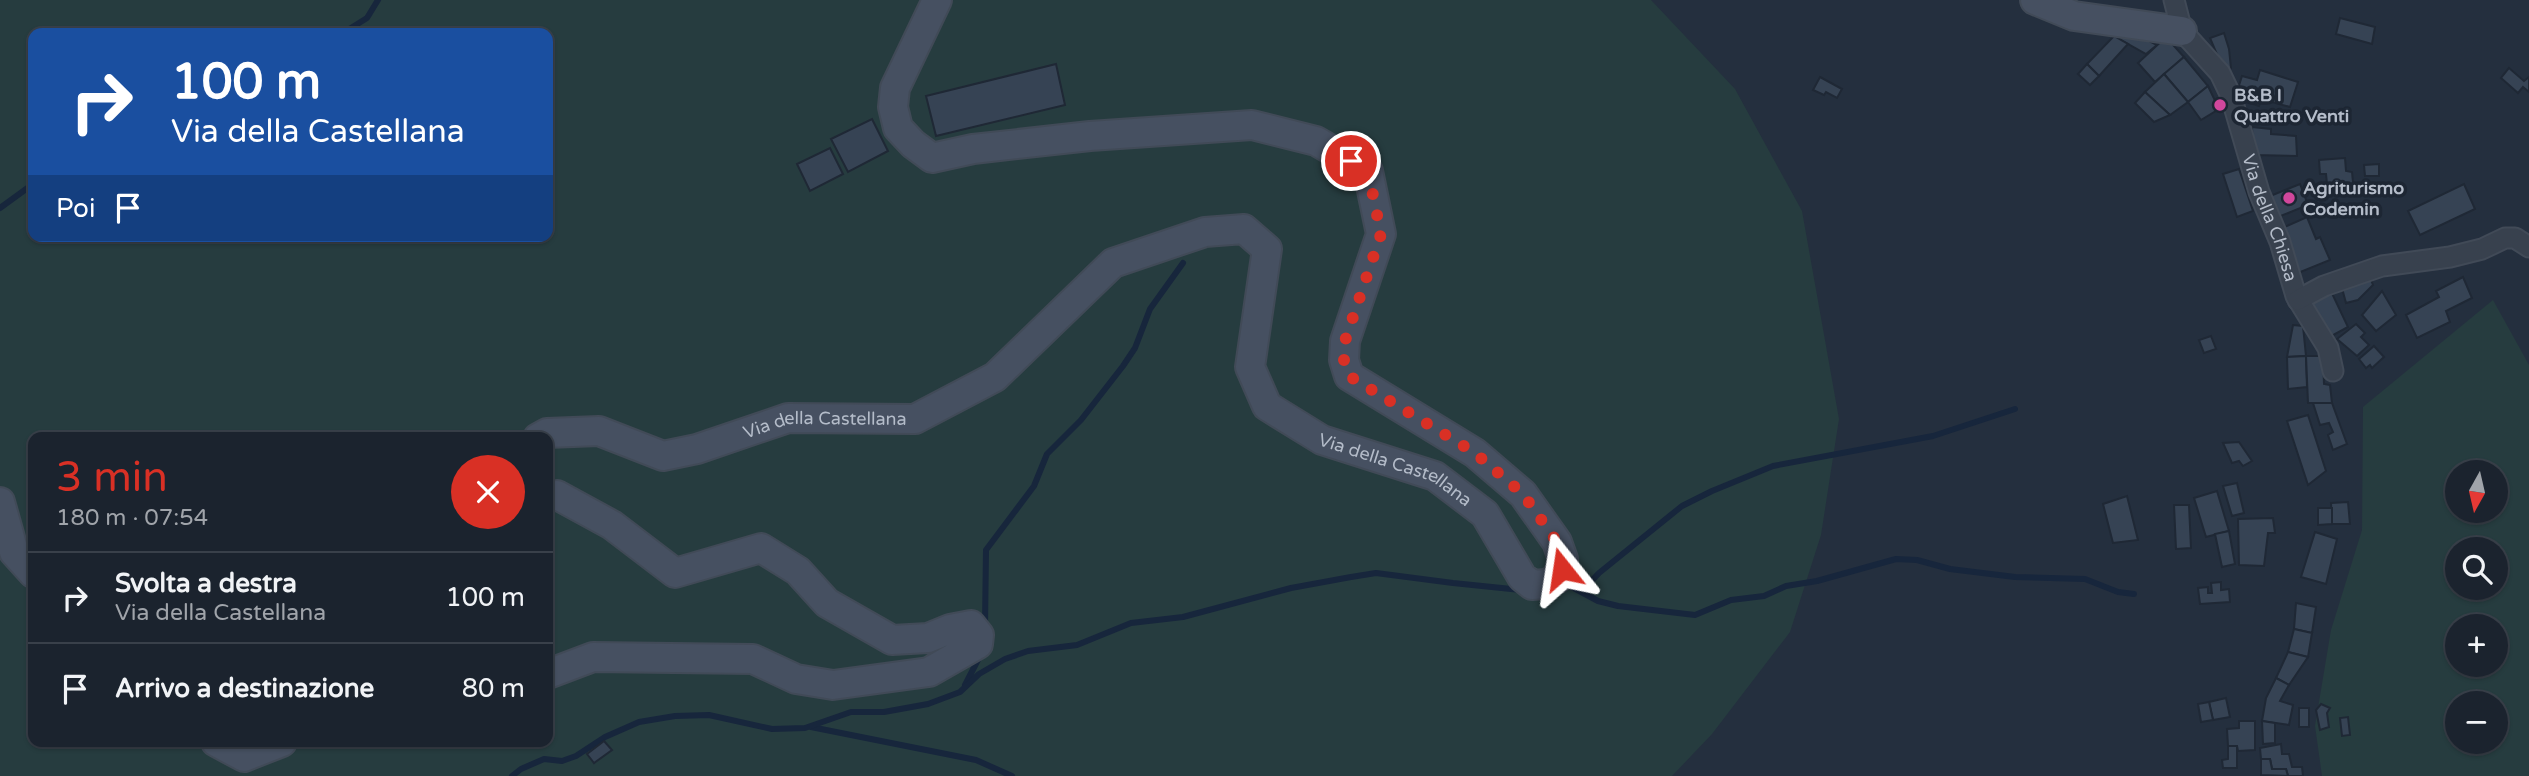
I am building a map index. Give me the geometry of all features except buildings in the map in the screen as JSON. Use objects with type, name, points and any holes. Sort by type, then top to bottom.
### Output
[{"type":"street","name":"Via della Castellana","points":[[553,433],[598,431],[663,457],[697,449],[788,418],[915,419],[995,377],[1114,263],[1205,232],[1244,229],[1267,249],[1251,367],[1267,406],[1322,440],[1435,476],[1485,514],[1522,577],[1532,584],[1546,584],[1558,578],[1563,559],[1557,542],[1523,494],[1475,453],[1349,376],[1344,360],[1345,341],[1381,234],[1368,171],[1316,141],[1252,125],[1090,136],[973,149],[932,158],[898,128],[892,107],[895,88],[937,0]]},
{"type":"street","points":[[2035,0],[2074,16],[2182,31],[2174,0]]},
{"type":"street","name":"Via della Chiesa","points":[[2182,31],[2220,73],[2231,96],[2259,192],[2280,242],[2298,300],[2328,348],[2333,371]]},
{"type":"street","points":[[2298,300],[2324,286],[2382,266],[2450,257],[2482,249],[2505,238],[2515,239],[2529,247]]},
{"type":"street","points":[[553,496],[557,495],[612,525],[675,573],[761,548],[798,571],[827,603],[892,640],[928,638],[950,629],[971,625],[979,635],[978,644],[929,672],[833,685],[796,679],[753,659],[593,657],[553,672]]},
{"type":"street","points":[[0,502],[14,552],[28,567]]},
{"type":"street","points":[[225,747],[244,757],[269,747]]},
{"type":"green space","points":[[0,0],[1651,0],[1735,89],[1802,211],[1839,419],[1821,535],[1790,632],[1712,734],[1672,776],[0,776]]},
{"type":"green space","points":[[2493,300],[2529,365],[2529,776],[2322,776],[2315,726],[2331,630],[2362,530],[2363,407]]},
{"type":"waterway","points":[[351,28],[367,18],[378,0]]},
{"type":"waterway","points":[[0,208],[28,188]]},
{"type":"waterway","points":[[985,626],[986,550],[1034,486],[1047,454],[1081,420],[1123,366],[1135,348],[1150,309],[1183,263]]},
{"type":"waterway","points":[[1582,591],[1599,573],[1682,506],[1712,491],[1773,466],[1933,436],[2015,409]]},
{"type":"waterway","points":[[1563,587],[1570,586],[1598,601],[1618,606],[1695,615],[1731,600],[1764,596],[1786,586],[1817,581],[1896,559],[1917,560],[1950,569],[2015,577],[2085,579],[2118,592],[2134,594]]},
{"type":"waterway","points":[[512,776],[544,759],[562,761],[576,756],[605,737],[639,722],[675,716],[709,715],[772,729],[805,728],[851,712],[884,712],[928,704],[960,692],[979,674],[1005,659],[1028,651],[1077,645],[1131,623],[1183,617],[1291,588],[1376,573],[1521,590]]},
{"type":"waterway","points":[[965,685],[981,654]]},
{"type":"waterway","points":[[811,727],[976,760],[1012,776]]},
{"type":"place","name":"B&B I Quattro Venti","points":[[2220,105]]},
{"type":"place","name":"Agriturismo Codemin","points":[[2289,198]]},
{"type":"route","points":[[1351,161],[1368,171],[1381,234],[1345,341],[1344,360],[1349,376],[1475,453],[1523,494],[1557,542],[1563,559],[1562,569]]}]
